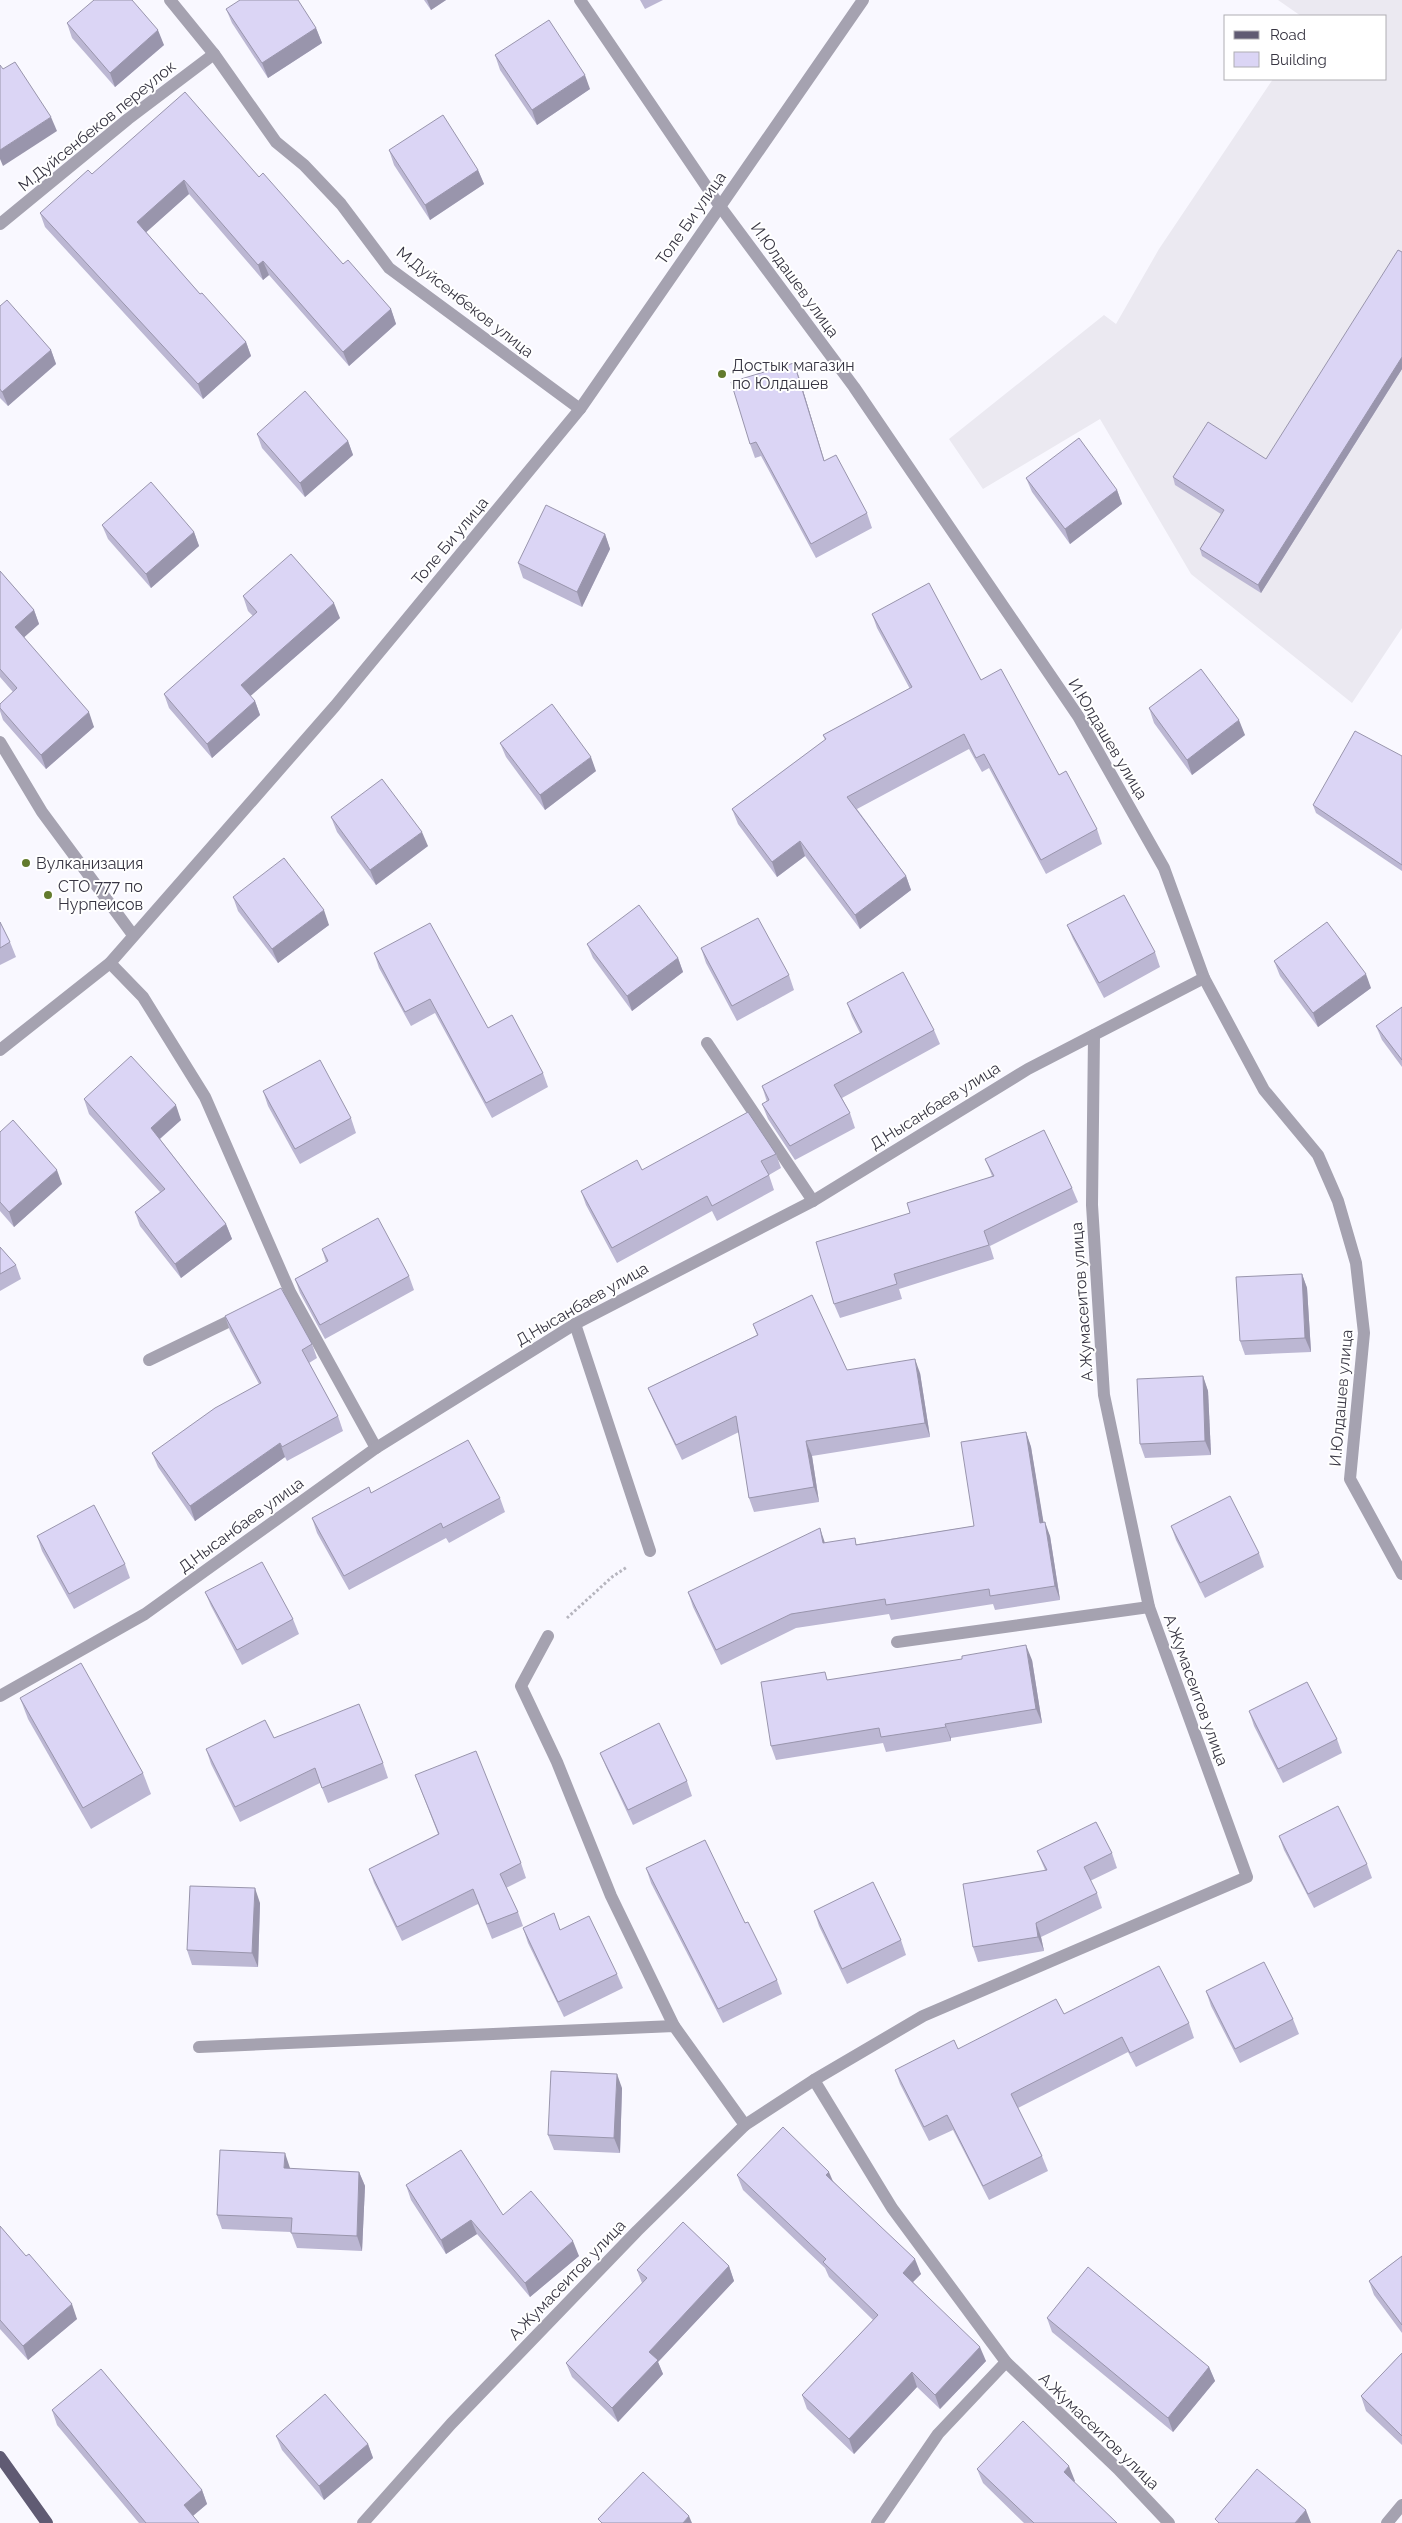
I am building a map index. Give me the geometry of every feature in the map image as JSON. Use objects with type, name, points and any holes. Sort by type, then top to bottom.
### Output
[{"type":"main road","points":[[0,2457],[47,2523]]},
{"type":"street","name":"М.Дуйсенбеков улица","points":[[170,0],[214,54],[276,142],[304,165],[341,204],[389,268],[580,409]]},
{"type":"street","name":"И.Юлдашев улица","points":[[580,0],[719,205],[854,387],[1078,716],[1164,868],[1204,978],[1264,1090],[1318,1156],[1338,1201],[1356,1263],[1364,1333],[1350,1479],[1402,1574]]},
{"type":"street","name":"Толе Би улица","points":[[0,1050],[110,963],[335,706],[580,409],[719,205],[863,0]]},
{"type":"street","name":"М.Дуйсенбеков переулок","points":[[0,224],[128,119],[214,54]]},
{"type":"street","points":[[0,742],[42,812],[133,935]]},
{"type":"street","points":[[110,963],[143,996],[205,1097],[285,1294],[376,1448]]},
{"type":"street","name":"Д.Нысанбаев улица","points":[[0,1696],[145,1614],[376,1448],[575,1324],[812,1201],[1028,1068],[1204,978]]},
{"type":"street","name":"А.Жумасеитов улица","points":[[363,2523],[451,2424],[637,2232],[745,2125],[814,2080],[923,2016],[1247,1877],[1148,1607],[1104,1395],[1092,1205],[1094,1035]]},
{"type":"street","points":[[708,1043],[812,1201]]},
{"type":"street","points":[[149,1360],[254,1309]]},
{"type":"street","points":[[575,1324],[650,1551]]},
{"type":"street","points":[[897,1642],[1148,1607]]},
{"type":"street","points":[[548,1636],[521,1686],[557,1762],[611,1896],[674,2026],[745,2125]]},
{"type":"street","points":[[199,2047],[674,2026]]},
{"type":"street","name":"А.Жумасеитов улица","points":[[814,2080],[892,2208],[1006,2362],[1118,2469],[1169,2523]]},
{"type":"street","points":[[876,2523],[938,2434],[1006,2362]]},
{"type":"street","points":[[1387,2523],[1402,2505]]},
{"type":"path","points":[[548,1636],[612,1576],[650,1551]]},
{"type":"shaded area","points":[[1278,0],[1402,0],[1402,628],[1352,703],[1191,574],[1100,419],[983,489],[949,439],[1104,315],[1116,324],[1159,249],[1272,80],[1387,80],[1387,15],[1300,15]]},
{"type":"building","points":[[94,0],[132,0],[158,30],[110,73],[67,23]]},
{"type":"building","points":[[240,0],[298,0],[316,28],[262,63],[226,9]]},
{"type":"building","points":[[549,20],[585,75],[532,110],[495,55]]},
{"type":"building","points":[[15,62],[51,117],[0,150],[0,65],[3,69]]},
{"type":"building","points":[[185,92],[259,177],[263,173],[343,264],[348,260],[391,309],[343,352],[263,261],[258,265],[184,180],[137,222],[200,294],[202,293],[246,342],[198,384],[40,213],[88,170],[92,174]]},
{"type":"building","points":[[443,115],[478,170],[425,205],[389,150]]},
{"type":"building","points":[[1398,250],[1402,252],[1402,357],[1258,585],[1200,549],[1224,510],[1173,477],[1208,422],[1266,459]]},
{"type":"building","points":[[7,300],[51,350],[2,392],[0,389],[0,306]]},
{"type":"building","points":[[794,363],[824,461],[836,455],[867,513],[811,544],[756,442],[750,444],[731,382]]},
{"type":"building","points":[[305,391],[348,441],[300,483],[257,434]]},
{"type":"building","points":[[1079,438],[1117,490],[1065,529],[1026,478]]},
{"type":"building","points":[[151,482],[194,532],[146,574],[102,525]]},
{"type":"building","points":[[546,505],[605,534],[577,592],[518,563]]},
{"type":"building","points":[[291,554],[334,603],[241,685],[255,701],[207,744],[164,694],[257,612],[243,596]]},
{"type":"building","points":[[0,571],[34,610],[15,627],[89,712],[41,755],[0,708],[0,704],[17,688],[0,669]]},
{"type":"building","points":[[929,583],[981,680],[1001,669],[1059,775],[1066,771],[1097,829],[1041,860],[984,754],[976,758],[964,734],[847,797],[906,876],[855,915],[800,841],[772,862],[732,809],[826,739],[823,735],[912,687],[872,614]]},
{"type":"building","points":[[1201,669],[1239,720],[1187,760],[1149,708]]},
{"type":"building","points":[[552,704],[591,757],[540,795],[500,743]]},
{"type":"building","points":[[1355,731],[1402,756],[1402,865],[1313,805]]},
{"type":"building","points":[[382,779],[422,832],[370,870],[331,817]]},
{"type":"building","points":[[284,858],[324,910],[272,949],[233,897]]},
{"type":"building","points":[[1124,895],[1155,952],[1099,983],[1067,925]]},
{"type":"building","points":[[639,905],[678,958],[627,996],[587,944]]},
{"type":"building","points":[[758,918],[789,975],[732,1006],[701,948]]},
{"type":"building","points":[[0,922],[10,942],[0,948]]},
{"type":"building","points":[[1327,922],[1366,974],[1313,1013],[1274,961]]},
{"type":"building","points":[[430,923],[488,1028],[512,1015],[543,1073],[486,1103],[430,999],[405,1012],[374,953]]},
{"type":"building","points":[[903,972],[934,1030],[834,1085],[850,1113],[790,1146],[762,1104],[769,1100],[762,1086],[862,1032],[847,1003]]},
{"type":"building","points":[[1402,1007],[1402,1060],[1376,1026]]},
{"type":"building","points":[[131,1056],[176,1105],[151,1128],[226,1224],[175,1264],[135,1212],[165,1189],[84,1099]]},
{"type":"building","points":[[320,1060],[351,1118],[295,1149],[263,1091]]},
{"type":"building","points":[[748,1112],[776,1154],[761,1161],[769,1175],[712,1206],[707,1196],[612,1248],[581,1191],[637,1160],[642,1170]]},
{"type":"building","points":[[13,1120],[57,1170],[9,1212],[0,1202],[0,1132]]},
{"type":"building","points":[[1044,1130],[1072,1188],[984,1231],[989,1245],[894,1274],[897,1284],[834,1304],[816,1242],[910,1213],[907,1203],[994,1176],[985,1159]]},
{"type":"building","points":[[378,1218],[409,1276],[320,1325],[295,1279],[328,1261],[322,1249]]},
{"type":"building","points":[[0,1247],[16,1265],[0,1274]]},
{"type":"building","points":[[1302,1274],[1305,1338],[1240,1341],[1236,1277]]},
{"type":"building","points":[[281,1288],[312,1344],[302,1350],[338,1416],[282,1447],[280,1443],[190,1506],[152,1453],[215,1408],[261,1383],[225,1316]]},
{"type":"building","points":[[812,1295],[847,1370],[915,1359],[925,1423],[806,1441],[814,1487],[749,1498],[736,1416],[676,1445],[648,1388],[758,1335],[753,1324]]},
{"type":"building","points":[[1203,1376],[1205,1441],[1140,1444],[1137,1379]]},
{"type":"building","points":[[1026,1432],[1040,1523],[1045,1522],[1055,1586],[990,1596],[989,1589],[886,1605],[885,1599],[791,1614],[716,1650],[688,1592],[820,1528],[823,1543],[855,1538],[856,1545],[974,1526],[961,1442]]},
{"type":"building","points":[[468,1440],[500,1498],[443,1528],[441,1523],[344,1576],[312,1518],[369,1487],[371,1493]]},
{"type":"building","points":[[1230,1496],[1259,1553],[1200,1583],[1171,1526]]},
{"type":"building","points":[[94,1505],[125,1564],[69,1594],[37,1536]]},
{"type":"building","points":[[262,1562],[293,1619],[237,1650],[205,1592]]},
{"type":"building","points":[[1026,1645],[1036,1709],[945,1724],[946,1727],[881,1737],[879,1728],[771,1746],[761,1682],[825,1672],[827,1680],[962,1659],[962,1656]]},
{"type":"building","points":[[81,1663],[143,1773],[83,1808],[20,1698]]},
{"type":"building","points":[[1307,1682],[1337,1739],[1278,1769],[1249,1711]]},
{"type":"building","points":[[359,1704],[383,1763],[322,1788],[315,1768],[235,1807],[206,1749],[265,1720],[274,1738]]},
{"type":"building","points":[[659,1723],[687,1781],[628,1810],[600,1753]]},
{"type":"building","points":[[476,1751],[521,1863],[500,1874],[518,1912],[487,1924],[473,1889],[397,1927],[369,1869],[439,1834],[415,1775]]},
{"type":"building","points":[[1338,1806],[1367,1864],[1308,1894],[1279,1836]]},
{"type":"building","points":[[1096,1822],[1112,1853],[1084,1867],[1097,1893],[1036,1923],[1038,1937],[973,1947],[963,1884],[1047,1870],[1037,1851]]},
{"type":"building","points":[[705,1840],[745,1923],[748,1922],[777,1980],[718,2009],[646,1868]]},
{"type":"building","points":[[873,1882],[901,1940],[842,1969],[814,1911]]},
{"type":"building","points":[[190,1886],[255,1888],[252,1953],[187,1950]]},
{"type":"building","points":[[554,1913],[560,1930],[589,1916],[617,1974],[558,2002],[523,1928]]},
{"type":"building","points":[[1264,1962],[1293,2019],[1235,2049],[1206,1991]]},
{"type":"building","points":[[1159,1966],[1189,2023],[1130,2053],[1122,2037],[1011,2094],[1042,2156],[983,2186],[947,2115],[924,2127],[895,2070],[954,2040],[958,2049],[1056,1999],[1064,2014]]},
{"type":"building","points":[[551,2071],[617,2074],[614,2138],[548,2135]]},
{"type":"building","points":[[783,2127],[829,2172],[826,2175],[915,2259],[903,2273],[980,2347],[935,2395],[912,2372],[849,2439],[802,2395],[878,2315],[823,2262],[826,2259],[737,2175]]},
{"type":"building","points":[[220,2150],[285,2153],[284,2168],[359,2172],[357,2236],[291,2233],[292,2218],[217,2215]]},
{"type":"building","points":[[461,2150],[503,2215],[531,2191],[573,2241],[525,2283],[471,2220],[441,2240],[406,2185]]},
{"type":"building","points":[[683,2222],[729,2266],[649,2352],[658,2360],[612,2408],[566,2363],[647,2278],[637,2270]]},
{"type":"building","points":[[0,2226],[26,2256],[29,2254],[72,2304],[23,2346],[0,2320]]},
{"type":"building","points":[[1402,2256],[1402,2325],[1369,2281]]},
{"type":"building","points":[[1088,2267],[1209,2367],[1168,2418],[1047,2318]]},
{"type":"building","points":[[1402,2353],[1402,2436],[1361,2396]]},
{"type":"building","points":[[101,2369],[202,2490],[184,2505],[199,2523],[146,2523],[52,2410]]},
{"type":"building","points":[[325,2394],[368,2444],[319,2486],[276,2436]]},
{"type":"building","points":[[1023,2421],[1069,2466],[1064,2472],[1117,2523],[1034,2523],[977,2469]]},
{"type":"building","points":[[1257,2469],[1306,2510],[1295,2523],[1219,2523],[1215,2519]]},
{"type":"building","points":[[643,2472],[689,2516],[683,2523],[602,2523],[598,2519]]},
{"type":"place","name":"Достык магазин по Юлдашев","points":[[722,374]]},
{"type":"place","name":"Вулканизация","points":[[26,863]]},
{"type":"place","name":"СТО 777 по Нурпеисов","points":[[48,895]]}]
